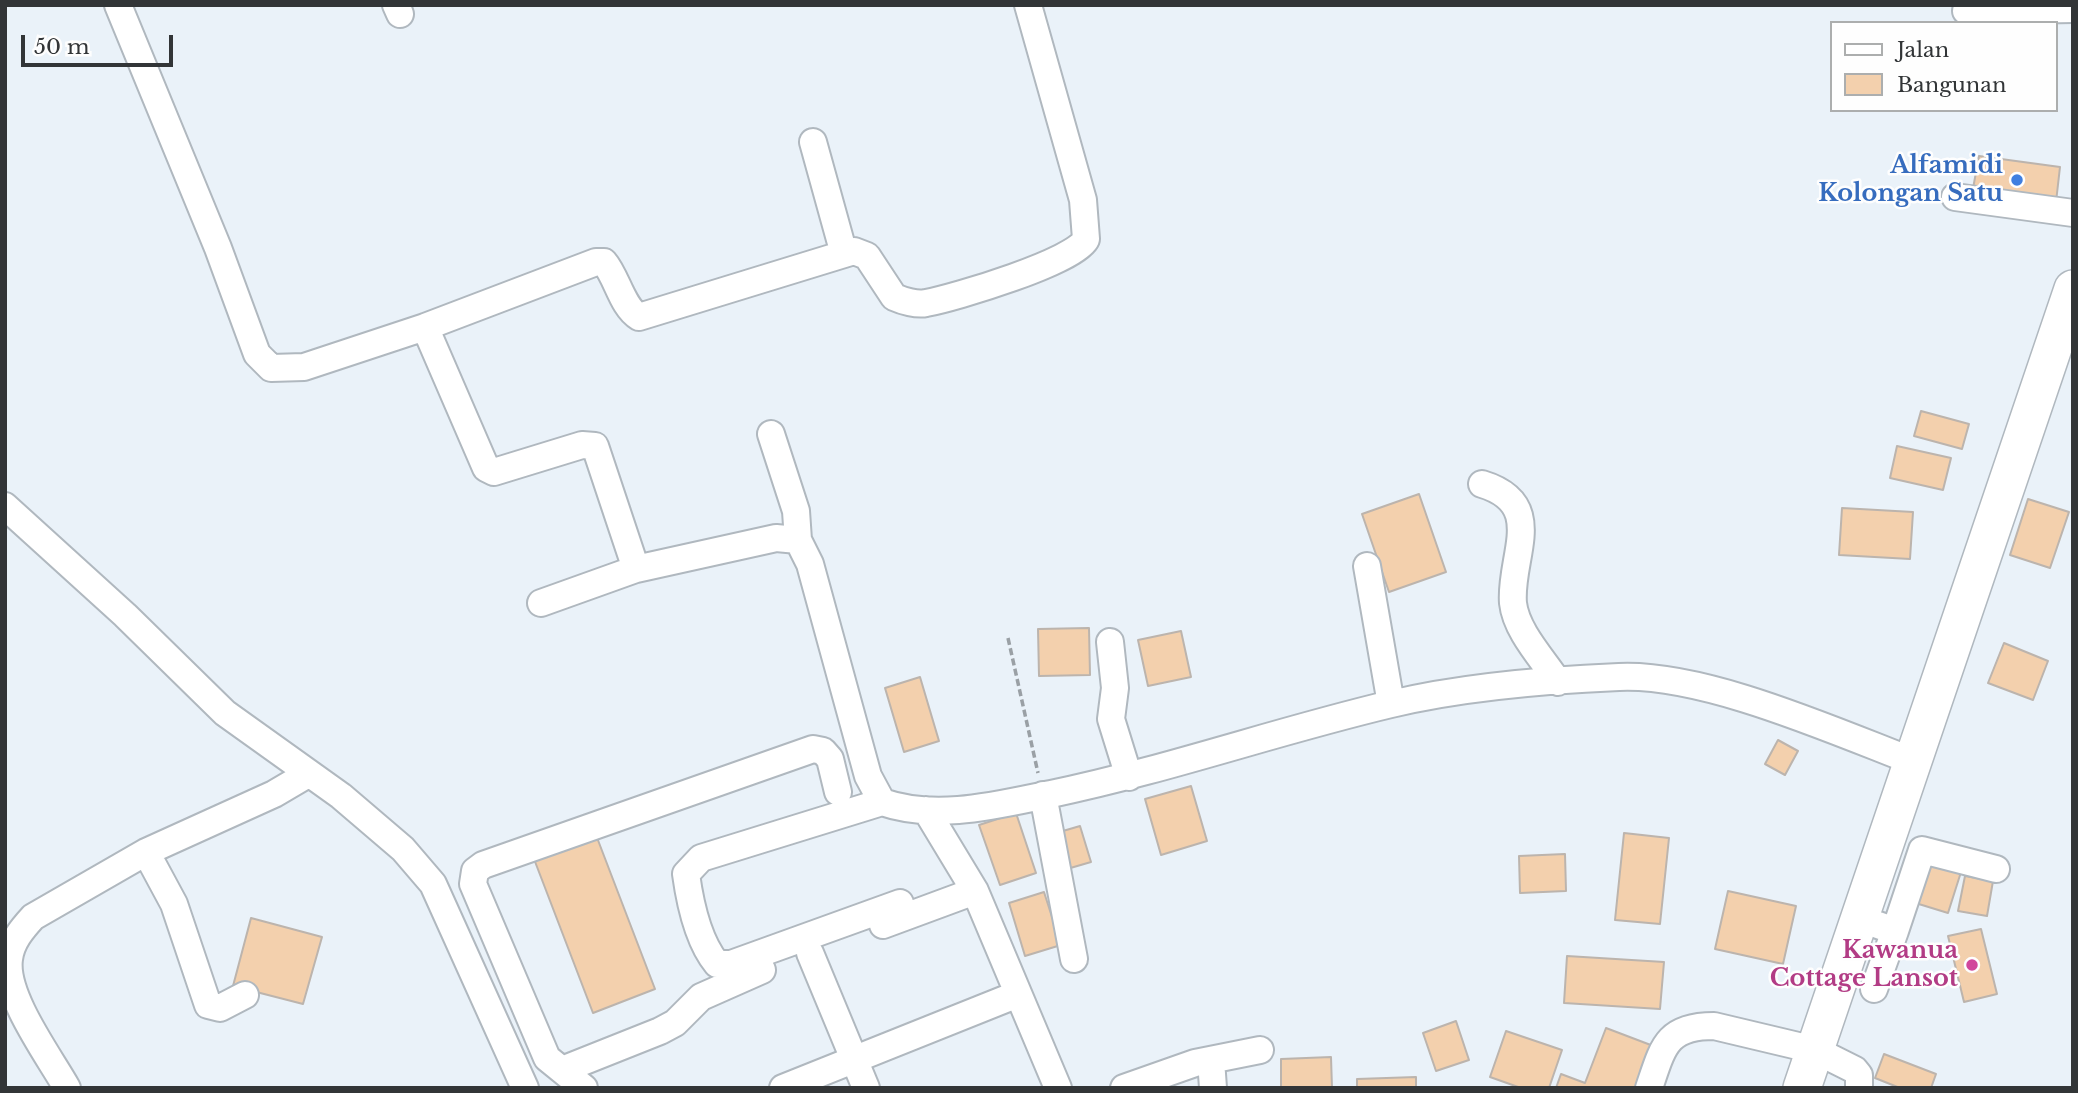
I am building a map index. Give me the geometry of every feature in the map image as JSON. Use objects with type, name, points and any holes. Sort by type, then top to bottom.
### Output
[{"type":"highway","points":[[1802,1088],[1915,762],[2073,289]]},
{"type":"street","points":[[118,5],[218,248],[257,354],[265,364],[282,370],[304,367],[425,327],[596,262],[604,262],[612,272],[632,310],[639,317],[854,251],[867,256],[894,297],[923,304],[1032,270],[1083,246],[1087,230],[1083,200],[1028,5]]},
{"type":"street","points":[[1966,11],[2073,9]]},
{"type":"street","points":[[813,142],[844,254]]},
{"type":"street","points":[[1955,197],[2073,213]]},
{"type":"street","points":[[425,327],[486,468],[494,472],[582,444],[595,446],[636,569]]},
{"type":"street","points":[[771,434],[796,511],[798,540],[810,564],[868,776],[882,802]]},
{"type":"street","points":[[1482,484],[1501,490],[1511,499],[1523,533],[1513,604],[1518,622],[1558,682]]},
{"type":"street","points":[[5,506],[125,615],[225,713],[373,822],[403,849],[433,884],[525,1088]]},
{"type":"street","points":[[541,603],[636,569],[776,538],[798,540]]},
{"type":"street","points":[[1367,566],[1391,704]]},
{"type":"street","points":[[1110,642],[1115,688],[1111,719],[1129,778]]},
{"type":"street","points":[[900,903],[731,964],[717,964],[708,953],[689,893],[686,874],[701,858],[882,802],[926,810],[979,808],[1129,778],[1391,704],[1446,693],[1622,676],[1685,683],[1830,729],[1915,762]]},
{"type":"street","points":[[584,1088],[547,1058],[473,884],[475,871],[483,865],[813,749],[824,751],[830,760],[838,792]]},
{"type":"street","points":[[67,1088],[11,985],[8,966],[12,947],[21,930],[33,917],[146,852],[274,794],[308,774]]},
{"type":"street","points":[[1043,795],[1074,959]]},
{"type":"street","points":[[926,810],[975,891],[1058,1088]]},
{"type":"street","points":[[1874,989],[1922,850],[1996,869]]},
{"type":"street","points":[[146,852],[174,904],[208,1005],[220,1008],[245,995]]},
{"type":"street","points":[[562,1070],[660,1031],[675,1023],[701,998],[735,980],[975,891]]},
{"type":"street","points":[[1860,919],[1895,931]]},
{"type":"street","points":[[810,953],[866,1088]]},
{"type":"street","points":[[783,1088],[1018,994]]},
{"type":"street","points":[[1649,1088],[1664,1046],[1673,1035],[1684,1029],[1714,1026],[1815,1050],[1855,1070],[1859,1075],[1859,1088]]},
{"type":"street","points":[[1124,1088],[1211,1060],[1260,1050]]},
{"type":"street","points":[[1211,1060],[1213,1088]]},
{"type":"path","points":[[1008,638],[1043,795]]},
{"type":"building","name":"Alfamidi Kolongan Satu","points":[[1979,156],[2060,167],[2056,202],[1972,194]]},
{"type":"building","points":[[1921,411],[1969,424],[1962,449],[1914,436]]},
{"type":"building","points":[[1897,446],[1951,458],[1943,490],[1890,478]]},
{"type":"building","points":[[1419,494],[1446,572],[1389,592],[1362,514]]},
{"type":"building","points":[[2028,499],[2069,512],[2050,568],[2010,555]]},
{"type":"building","points":[[1842,508],[1913,512],[1910,559],[1839,555]]},
{"type":"building","points":[[1089,628],[1090,675],[1039,676],[1038,629]]},
{"type":"building","points":[[1181,631],[1191,677],[1148,686],[1138,640]]},
{"type":"building","points":[[2004,643],[2048,661],[2033,700],[1988,683]]},
{"type":"building","points":[[920,677],[939,741],[904,752],[885,688]]},
{"type":"building","points":[[1778,740],[1798,751],[1785,775],[1765,764]]},
{"type":"building","points":[[1191,786],[1207,841],[1161,855],[1145,799]]},
{"type":"building","points":[[1016,813],[1036,873],[1000,885],[979,825]]},
{"type":"building","points":[[1080,826],[1091,862],[1067,869],[1056,833]]},
{"type":"building","points":[[1624,833],[1669,838],[1660,924],[1615,920]]},
{"type":"building","points":[[596,835],[655,989],[593,1013],[534,859]]},
{"type":"building","points":[[1565,854],[1566,891],[1520,893],[1519,856]]},
{"type":"building","points":[[1922,861],[1961,872],[1948,913],[1909,901]]},
{"type":"building","points":[[1965,876],[1993,881],[1987,916],[1958,911]]},
{"type":"building","points":[[1728,891],[1796,906],[1783,964],[1715,949]]},
{"type":"building","points":[[1044,892],[1061,945],[1025,956],[1009,903]]},
{"type":"building","points":[[251,918],[322,937],[303,1004],[233,986]]},
{"type":"building","name":"Kawanua Cottage Lansot","points":[[1981,929],[1997,994],[1964,1002],[1948,936]]},
{"type":"building","points":[[1567,956],[1664,962],[1660,1009],[1564,1003]]},
{"type":"building","points":[[1456,1021],[1469,1060],[1436,1071],[1423,1033]]},
{"type":"building","points":[[1606,1028],[1656,1047],[1641,1088],[1556,1088],[1561,1074],[1585,1083]]},
{"type":"building","points":[[1506,1031],[1562,1050],[1549,1088],[1521,1088],[1490,1077]]},
{"type":"building","points":[[1884,1054],[1936,1074],[1931,1088],[1900,1088],[1875,1078]]},
{"type":"building","points":[[1331,1057],[1332,1088],[1281,1088],[1281,1059]]},
{"type":"building","points":[[1416,1077],[1416,1088],[1357,1088],[1357,1079]]},
{"type":"place","name":"Alfamidi Kolongan Satu","points":[[2017,180]]},
{"type":"place","name":"Kawanua Cottage Lansot","points":[[1972,965]]}]
